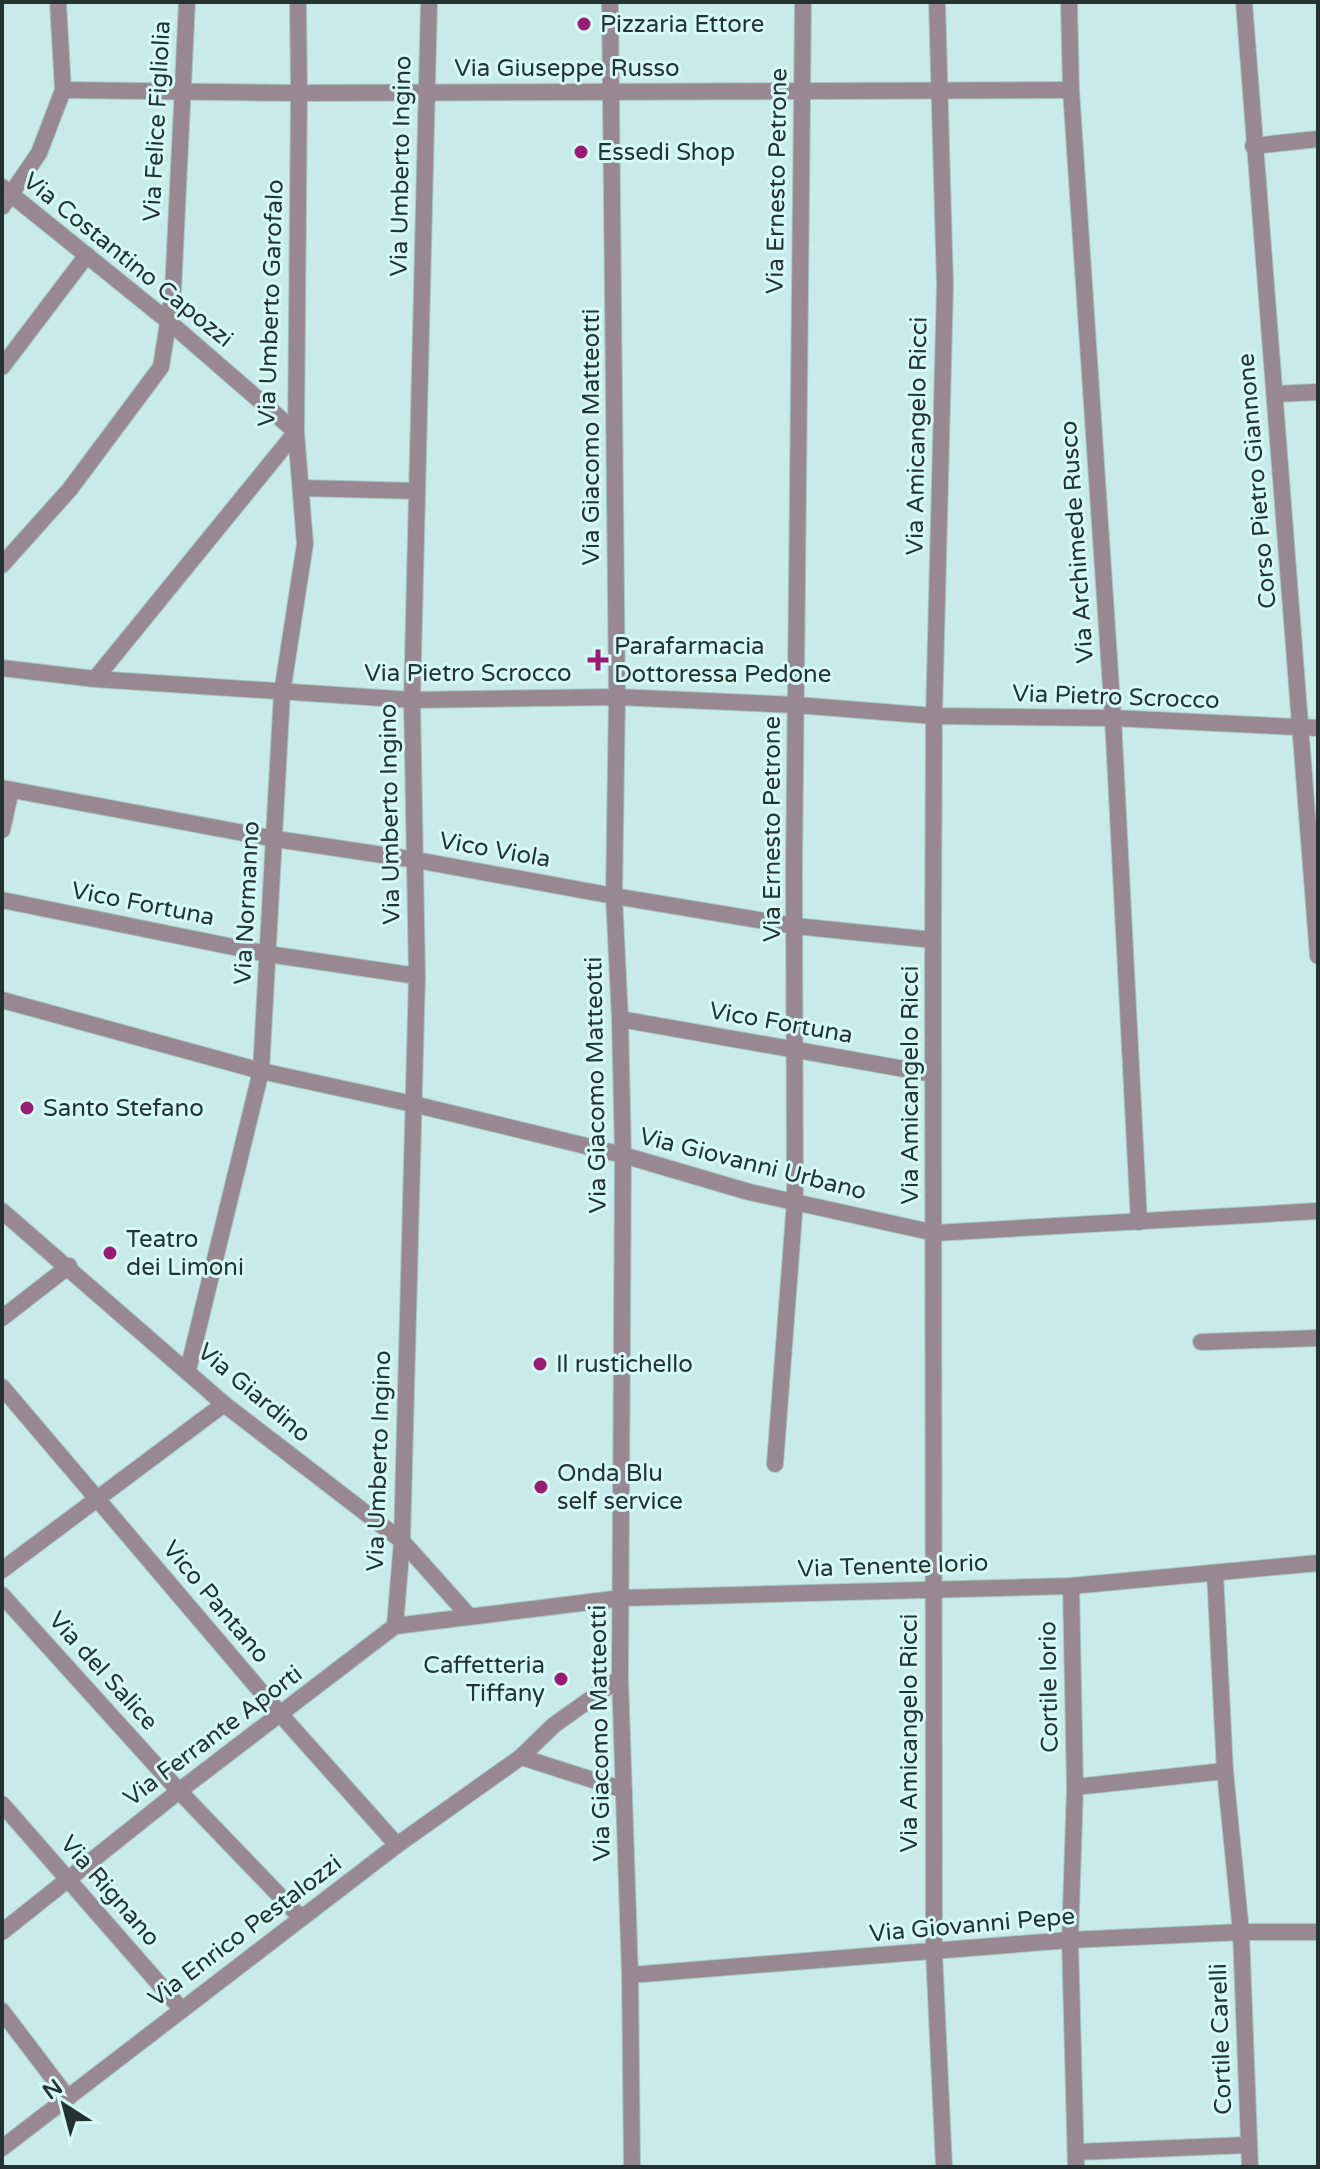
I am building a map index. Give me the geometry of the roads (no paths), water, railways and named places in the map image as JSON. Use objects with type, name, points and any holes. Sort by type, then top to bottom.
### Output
[{"type":"street","points":[[5,196],[39,153],[63,90],[58,2]]},
{"type":"street","name":"Via Felice Figliolia","points":[[2,565],[70,489],[161,367],[173,291],[187,2]]},
{"type":"street","name":"Via Umberto Garofalo","points":[[95,679],[296,432],[298,2]]},
{"type":"street","name":"Via Umberto Ingino","points":[[395,1626],[402,1541],[417,976],[412,700],[429,2]]},
{"type":"street","name":"Via Giacomo Matteotti","points":[[610,2],[617,697],[614,896],[623,1155],[620,1678],[630,1975],[632,2167]]},
{"type":"street","name":"Via Ernesto Petrone","points":[[775,1464],[795,1201],[803,2]]},
{"type":"street","name":"Via Amicangelo Ricci","points":[[937,2],[945,286],[934,716],[934,1952],[944,2167]]},
{"type":"street","name":"Via Archimede Rusco","points":[[1069,2],[1071,90],[1113,718],[1139,1222]]},
{"type":"street","name":"Corso Pietro Giannone","points":[[1244,2],[1318,956]]},
{"type":"street","name":"Via Giuseppe Russo","points":[[63,90],[299,93],[1071,90]]},
{"type":"street","points":[[1253,146],[1318,139]]},
{"type":"street","name":"Via Costantino Capozzi","points":[[5,196],[87,255],[296,432]]},
{"type":"street","points":[[2,367],[87,255]]},
{"type":"street","points":[[1275,394],[1318,392]]},
{"type":"street","name":"Via Normanno","points":[[188,1370],[261,1071],[282,693],[305,544],[296,432]]},
{"type":"street","points":[[301,488],[417,491]]},
{"type":"street","name":"Via Pietro Scrocco","points":[[2,668],[95,679],[412,700],[617,697],[796,705],[934,716],[1113,718],[1318,728]]},
{"type":"street","points":[[2,830],[7,789]]},
{"type":"street","name":"Vico Viola","points":[[7,789],[276,839],[416,860],[795,926],[933,940]]},
{"type":"street","name":"Vico Fortuna","points":[[2,900],[268,954],[417,976]]},
{"type":"street","name":"Via Giovanni Urbano","points":[[2,1000],[261,1071],[623,1155],[749,1192],[935,1233],[1318,1211]]},
{"type":"street","name":"Vico Fortuna","points":[[620,1019],[933,1074]]},
{"type":"street","name":"Via Giardino","points":[[2,1211],[69,1266],[224,1404],[402,1541],[469,1616]]},
{"type":"street","points":[[6,1309],[69,1266]]},
{"type":"street","points":[[1201,1342],[1318,1338]]},
{"type":"street","name":"Vico Pantano","points":[[2,1387],[281,1715],[397,1845]]},
{"type":"street","points":[[2,1570],[224,1404]]},
{"type":"street","name":"Via Tenente Iorio","points":[[469,1616],[622,1598],[1071,1586],[1318,1563]]},
{"type":"street","points":[[1215,1573],[1225,1771],[1241,1932]]},
{"type":"street","name":"Cortile Iorio","points":[[1070,1940],[1075,1787],[1071,1586]]},
{"type":"street","name":"Via del Salice","points":[[2,1595],[179,1791],[301,1918]]},
{"type":"street","points":[[395,1626],[469,1616]]},
{"type":"street","name":"Via Ferrante Aporti","points":[[2,1932],[179,1791],[395,1626]]},
{"type":"street","name":"Via Enrico Pestalozzi","points":[[2,2148],[397,1845],[521,1757],[554,1725],[620,1678]]},
{"type":"street","points":[[521,1757],[624,1790]]},
{"type":"street","name":"Cortile Iorio","points":[[1075,1787],[1225,1771]]},
{"type":"street","name":"Via Rignano","points":[[2,1804],[182,2010]]},
{"type":"street","name":"Via Giovanni Pepe","points":[[630,1975],[1070,1940],[1241,1932],[1318,1932]]},
{"type":"street","name":"Cortile Carelli","points":[[1241,1932],[1250,2167]]},
{"type":"street","name":"Cortile Carelli","points":[[1070,1940],[1076,2160],[1248,2145]]},
{"type":"street","points":[[2,2011],[68,2098]]},
{"type":"place","name":"Pizzaria Ettore","points":[[584,24]]},
{"type":"place","name":"Essedi Shop","points":[[581,152]]},
{"type":"place","name":"Parafarmacia Dottoressa Pedone","points":[[598,660]]},
{"type":"place","name":"Santo Stefano","points":[[27,1108]]},
{"type":"place","name":"Teatro dei Limoni","points":[[110,1253]]},
{"type":"place","name":"Il rustichello","points":[[540,1364]]},
{"type":"place","name":"Onda Blu self service","points":[[541,1487]]},
{"type":"place","name":"Caffetteria Tiffany","points":[[561,1679]]}]
